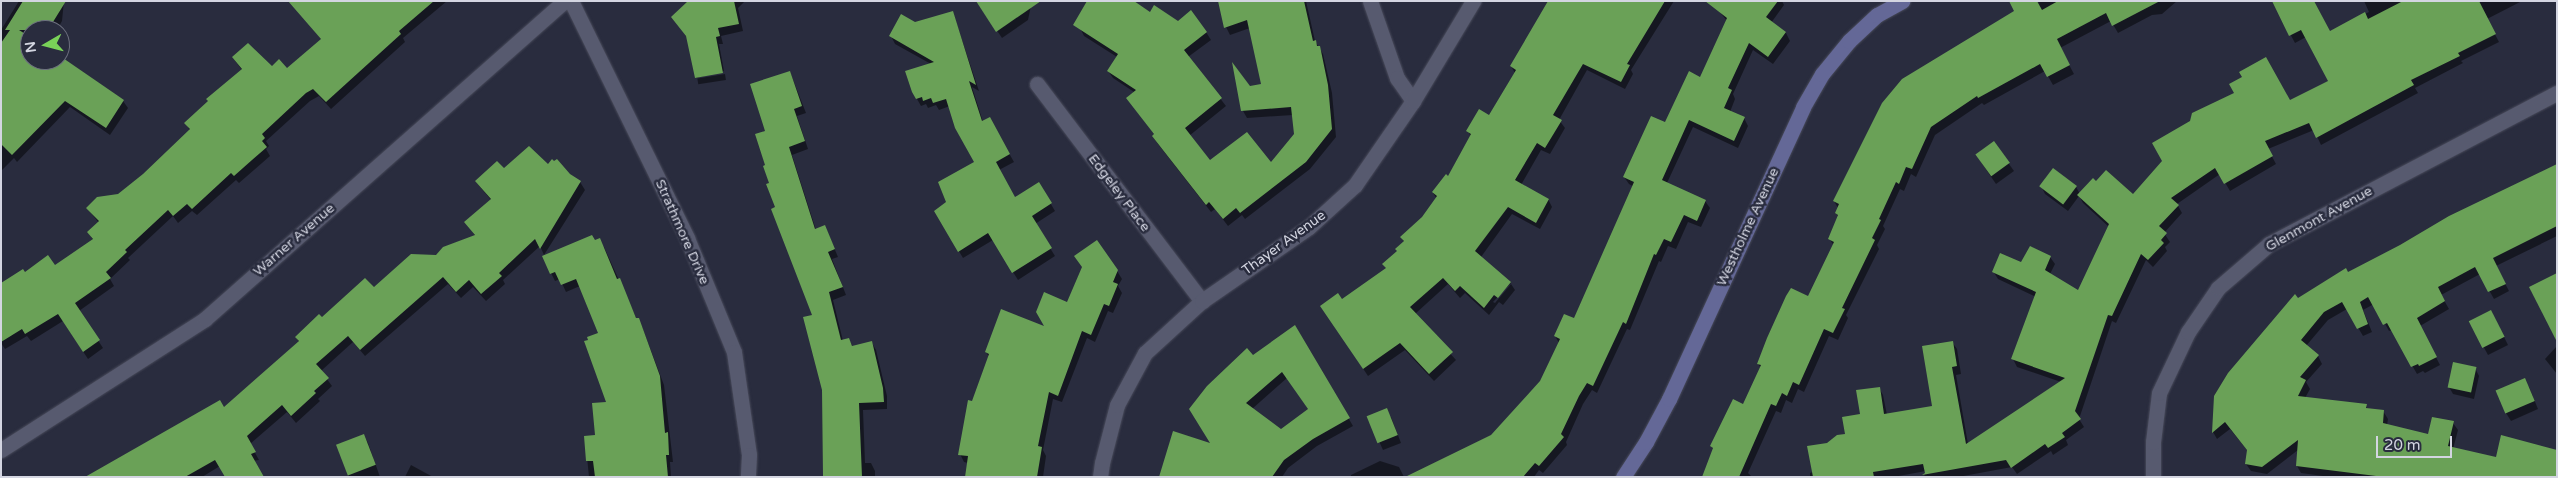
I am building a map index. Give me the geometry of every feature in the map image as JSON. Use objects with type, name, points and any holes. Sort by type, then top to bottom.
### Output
[{"type":"street","name":"Warner Avenue","points":[[1,450],[205,319],[565,1]]},
{"type":"street","name":"Strathmore Drive","points":[[571,1],[687,238],[734,352],[749,455],[748,477]]},
{"type":"street","points":[[1370,1],[1396,78],[1414,100]]},
{"type":"street","name":"Thayer Avenue","points":[[1100,477],[1117,404],[1145,353],[1202,301],[1309,227],[1355,185],[1414,100],[1473,1]]},
{"type":"street","name":"Westholme Avenue","points":[[1623,477],[1646,442],[1668,399],[1803,107],[1822,74],[1849,41],[1878,15],[1902,1]]},
{"type":"street","name":"Edgeley Place","points":[[1037,84],[1202,301]]},
{"type":"street","name":"Glenmont Avenue","points":[[2153,477],[2153,442],[2159,393],[2188,332],[2218,288],[2269,244],[2557,94]]},
{"type":"building","points":[[23,1],[66,1],[54,20],[20,20],[20,70],[70,70],[70,63],[124,100],[106,128],[65,101],[12,155],[1,144],[1,43],[10,30],[5,30]]},
{"type":"building","points":[[288,1],[434,1],[399,31],[401,34],[326,102],[313,89],[306,93],[262,134],[265,138],[262,141],[267,147],[234,176],[231,173],[192,209],[187,204],[173,216],[168,210],[125,250],[127,252],[106,272],[111,278],[75,303],[100,340],[83,352],[58,314],[25,334],[22,329],[1,342],[1,283],[23,269],[25,272],[48,255],[55,265],[93,239],[87,232],[99,221],[86,208],[97,197],[118,194],[143,174],[190,129],[184,123],[208,101],[206,99],[242,69],[232,57],[248,43],[272,66],[279,59],[287,68],[321,39]]},
{"type":"building","points":[[688,1],[734,1],[739,24],[718,28],[720,36],[716,37],[723,73],[695,78],[686,36],[671,17]]},
{"type":"building","points":[[976,1],[1041,1],[996,32]]},
{"type":"building","points":[[1087,1],[1134,1],[1150,12],[1154,5],[1178,21],[1191,10],[1207,32],[1184,50],[1222,98],[1185,128],[1210,160],[1247,132],[1271,162],[1294,134],[1291,107],[1241,111],[1232,62],[1250,86],[1261,84],[1247,20],[1224,28],[1218,1],[1304,1],[1313,41],[1316,40],[1317,46],[1320,46],[1328,85],[1332,129],[1306,162],[1240,213],[1236,208],[1223,219],[1209,202],[1206,205],[1152,136],[1154,134],[1126,98],[1136,90],[1107,71],[1118,54],[1073,25]]},
{"type":"building","points":[[1548,1],[1665,1],[1627,64],[1630,65],[1621,82],[1583,64],[1553,115],[1562,120],[1545,148],[1537,143],[1515,180],[1549,199],[1536,223],[1508,207],[1475,251],[1511,282],[1498,298],[1494,295],[1484,308],[1460,286],[1455,291],[1443,278],[1410,307],[1453,352],[1429,374],[1400,343],[1363,369],[1320,306],[1338,293],[1342,299],[1386,268],[1382,264],[1397,251],[1395,249],[1404,241],[1400,237],[1422,217],[1437,196],[1432,192],[1446,174],[1448,176],[1471,134],[1466,131],[1479,109],[1489,115],[1516,70],[1510,66]]},
{"type":"building","points":[[1705,1],[1778,1],[1766,17],[1786,32],[1768,57],[1749,43],[1728,88],[1732,90],[1724,108],[1745,117],[1734,141],[1689,120],[1662,180],[1706,200],[1697,221],[1684,215],[1671,242],[1664,239],[1656,255],[1654,254],[1626,324],[1623,322],[1593,386],[1587,383],[1579,396],[1561,434],[1564,437],[1539,466],[1535,463],[1523,477],[1405,477],[1491,435],[1540,381],[1560,339],[1554,336],[1564,314],[1574,318],[1634,182],[1623,177],[1651,116],[1665,122],[1689,71],[1700,77],[1727,18]]},
{"type":"building","points":[[2009,1],[2037,1],[2042,10],[2058,1],[2160,1],[2112,26],[2106,13],[2057,39],[2070,65],[2047,77],[2040,64],[1978,98],[1977,96],[1931,127],[1912,169],[1906,167],[1899,184],[1896,182],[1872,238],[1875,240],[1842,308],[1845,309],[1833,333],[1824,329],[1799,385],[1793,382],[1787,396],[1782,393],[1776,406],[1771,404],[1739,477],[1702,477],[1713,448],[1710,446],[1733,399],[1743,404],[1761,365],[1757,364],[1786,296],[1791,288],[1808,296],[1834,242],[1828,239],[1838,215],[1835,213],[1839,204],[1833,201],[1882,103],[1902,79],[2014,11]]},
{"type":"building","points":[[2272,1],[2314,1],[2330,31],[2365,12],[2368,19],[2403,1],[2479,1],[2496,34],[2458,53],[2460,56],[2411,80],[2414,85],[2316,138],[2309,123],[2265,141],[2273,156],[2224,184],[2215,168],[2171,198],[2179,205],[2159,226],[2167,233],[2161,240],[2164,243],[2148,260],[2141,254],[2112,316],[2108,315],[2075,411],[2081,419],[2062,433],[2065,437],[2048,448],[2045,444],[2011,468],[2006,460],[1922,475],[1925,473],[1923,464],[1873,472],[1874,477],[1813,477],[1807,446],[1827,443],[1837,435],[1845,434],[1842,417],[1860,414],[1856,390],[1880,387],[1884,414],[1932,406],[1922,346],[1953,341],[1957,366],[1952,367],[1966,444],[2065,378],[2011,359],[2036,292],[1992,272],[2000,253],[2021,262],[2030,246],[2051,256],[2045,270],[2078,290],[2109,224],[2077,195],[2093,178],[2096,181],[2106,170],[2133,194],[2162,161],[2152,143],[2190,121],[2192,113],[2234,93],[2229,84],[2242,77],[2239,72],[2266,57],[2290,100],[2328,81],[2301,30],[2289,36]]},
{"type":"building","points":[[953,11],[976,85],[969,81],[982,121],[990,117],[1010,154],[996,162],[1015,197],[1039,182],[1052,203],[1032,216],[1052,248],[1012,273],[988,233],[958,252],[934,211],[946,202],[938,182],[974,162],[955,128],[946,99],[933,103],[931,98],[923,101],[922,97],[916,99],[912,92],[905,71],[934,62],[889,36],[901,14],[915,22]]},
{"type":"building","points":[[790,71],[802,106],[794,109],[805,141],[789,147],[815,229],[825,225],[835,249],[828,252],[843,287],[829,292],[841,340],[849,338],[852,346],[872,341],[883,388],[884,402],[859,403],[862,477],[823,477],[822,390],[803,317],[812,315],[771,209],[775,207],[766,184],[769,183],[755,134],[765,131],[750,84]]},
{"type":"building","points":[[1994,141],[2010,163],[1991,176],[1975,155]]},
{"type":"building","points":[[529,146],[548,164],[552,159],[554,161],[557,159],[570,174],[581,181],[540,249],[535,239],[499,273],[502,276],[481,294],[469,280],[456,292],[443,277],[360,350],[348,336],[316,364],[329,378],[314,391],[316,393],[291,416],[282,405],[247,436],[256,452],[251,454],[264,477],[225,477],[215,460],[185,477],[85,477],[220,400],[224,407],[299,341],[295,337],[319,314],[322,317],[365,278],[374,287],[411,254],[436,255],[443,247],[475,235],[464,222],[491,199],[475,181],[497,161],[504,168]]},
{"type":"building","points":[[2557,164],[2557,226],[2493,258],[2506,284],[2488,292],[2475,267],[2438,287],[2445,301],[2417,318],[2437,357],[2419,366],[2418,364],[2411,367],[2387,323],[2383,325],[2368,297],[2360,302],[2368,324],[2357,329],[2342,302],[2324,312],[2301,340],[2319,355],[2300,377],[2306,380],[2298,396],[2367,404],[2366,408],[2384,410],[2383,423],[2428,434],[2432,417],[2454,421],[2448,446],[2496,457],[2501,435],[2557,450],[2557,477],[2384,477],[2296,466],[2298,440],[2262,467],[2245,464],[2247,450],[2225,422],[2212,433],[2214,396],[2228,373],[2295,294],[2298,298],[2346,268],[2348,272],[2400,245],[2449,216]]},
{"type":"building","points":[[2053,168],[2077,186],[2063,204],[2039,186]]},
{"type":"building","points":[[592,235],[595,240],[600,238],[617,279],[620,278],[636,318],[639,318],[660,376],[665,433],[668,432],[669,455],[666,455],[668,477],[595,477],[593,461],[586,461],[584,436],[595,435],[592,403],[606,402],[584,341],[588,340],[587,337],[598,333],[576,279],[561,285],[555,272],[550,274],[542,256]]},
{"type":"building","points":[[1097,240],[1118,270],[1113,282],[1118,284],[1109,306],[1104,304],[1091,335],[1082,331],[1058,396],[1049,392],[1038,446],[1042,447],[1037,477],[965,477],[968,456],[958,455],[968,400],[972,401],[989,354],[985,352],[1001,309],[1044,326],[1036,312],[1044,292],[1067,302],[1082,267],[1074,256]]},
{"type":"building","points":[[2557,273],[2557,342],[2529,287]]},
{"type":"building","points":[[2491,310],[2505,337],[2482,348],[2469,321]]},
{"type":"building","points":[[1295,325],[1350,418],[1313,439],[1284,460],[1272,477],[1159,477],[1173,431],[1210,443],[1189,409],[1207,386],[1247,348],[1253,355]],"holes":[[[1282,372],[1308,409],[1281,429],[1246,403]]]},
{"type":"building","points":[[2453,362],[2476,367],[2471,392],[2448,387]]},
{"type":"building","points":[[2525,378],[2535,401],[2505,414],[2496,391]]},
{"type":"building","points":[[1387,408],[1398,435],[1377,443],[1367,416]]},
{"type":"building","points":[[364,434],[376,465],[348,476],[336,445]]}]
